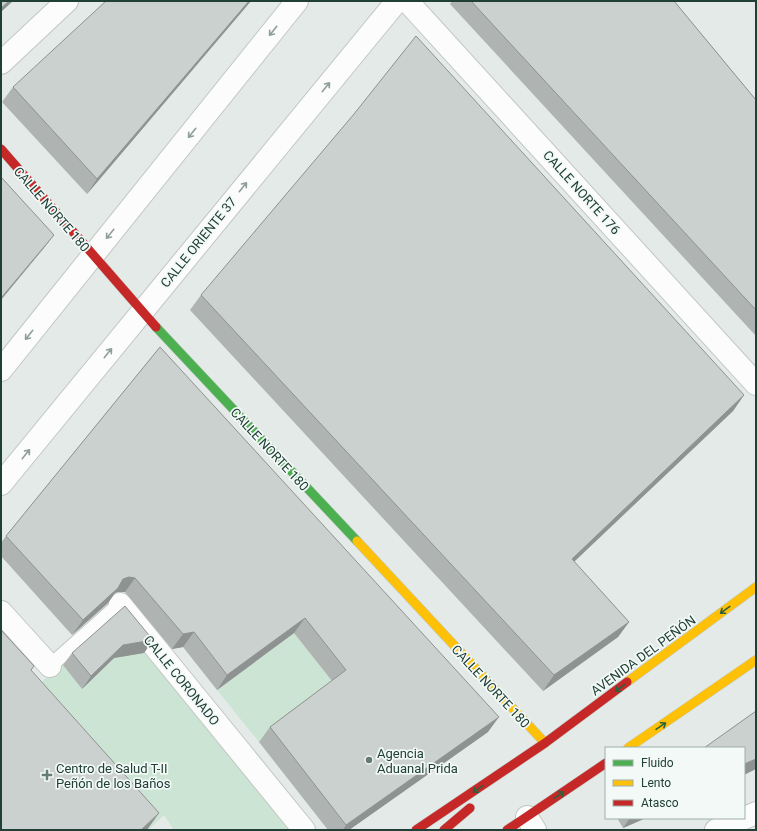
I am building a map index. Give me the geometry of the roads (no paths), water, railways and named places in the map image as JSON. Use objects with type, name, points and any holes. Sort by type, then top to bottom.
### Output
[{"type":"street","points":[[1,63],[67,1]]},
{"type":"street","points":[[1,370],[298,1]]},
{"type":"street","name":"CALLE ORIENTE 37","points":[[1,484],[397,1]]},
{"type":"street","name":"CALLE NORTE 176","points":[[407,1],[756,384]]},
{"type":"street","name":"CALLE NORTE 180","points":[[1,150],[93,257],[142,311],[545,743]]},
{"type":"street","name":"AVENIDA DEL PEÑÓN","points":[[416,830],[545,743],[756,587]]},
{"type":"street","name":"CALLE CORONADO","points":[[120,604],[304,830]]},
{"type":"street","name":"CALLE CORONADO","points":[[1,612],[50,666]]},
{"type":"street","points":[[629,747],[756,660]]},
{"type":"street","name":"AVENIDA DEL PEÑÓN","points":[[444,830],[545,743]]},
{"type":"street","points":[[506,830],[525,826],[605,764]]},
{"type":"street","points":[[745,818],[756,813]]},
{"type":"street","points":[[716,830],[742,819]]},
{"type":"lane","name":"CALLE CORONADO","points":[[50,666],[120,604]]},
{"type":"place","name":"Agencia Aduanal Prida","points":[[369,760]]},
{"type":"place","name":"Centro de Salud T-II Peñón de los Baños","points":[[47,775]]}]
